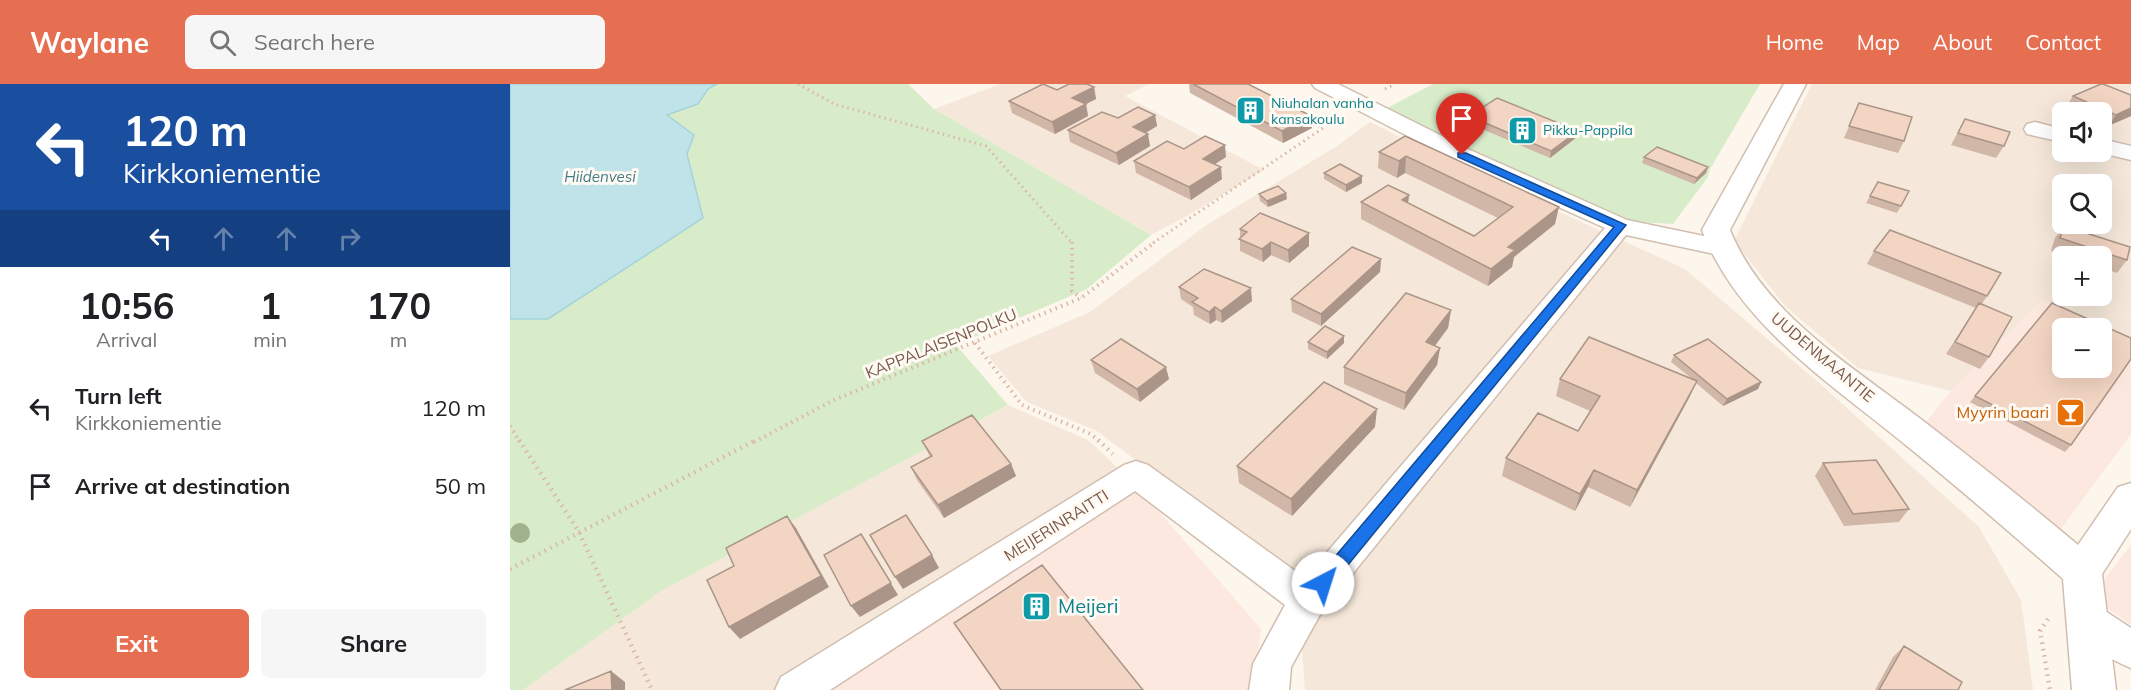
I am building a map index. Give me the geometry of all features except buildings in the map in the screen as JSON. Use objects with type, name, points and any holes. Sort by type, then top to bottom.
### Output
[{"type":"street","points":[[1322,84],[1462,155],[1620,225],[1719,247],[1716,230],[1795,84]]},
{"type":"street","points":[[2036,129],[2052,133]]},
{"type":"street","points":[[2112,148],[2131,153]]},
{"type":"street","points":[[1269,690],[1272,664],[1308,601],[1620,225]]},
{"type":"street","name":"UUDENMAANTIE","points":[[1719,247],[1740,279],[1777,321],[2027,524],[2082,572]]},
{"type":"street","points":[[1136,474],[1308,601]]},
{"type":"street","name":"MEIJERINRAITTI","points":[[795,690],[1136,474]]},
{"type":"street","points":[[2094,690],[2069,616],[2082,572],[2131,498]]},
{"type":"street","points":[[2069,616],[2131,650]]},
{"type":"path","points":[[798,84],[834,104],[986,146],[1072,241],[1072,291],[1081,298]]},
{"type":"path","name":"KAPPALAISENPOLKU","points":[[510,569],[834,400],[1081,298],[1167,233],[1270,166],[1359,103]]},
{"type":"path","points":[[975,343],[1022,405],[1091,434],[1136,474]]},
{"type":"path","points":[[510,426],[579,532],[652,690]]},
{"type":"path","points":[[2050,690],[2040,631],[2069,616]]},
{"type":"shaded area","points":[[1000,84],[1149,84],[1125,96],[1264,170],[1151,235],[934,109]]},
{"type":"shaded area","points":[[1812,84],[2131,84],[2131,340],[2112,331],[2112,318],[2083,318],[2056,306],[2112,306],[2112,246],[2052,246],[2052,304],[2043,300],[1951,391],[1858,368],[1786,307],[1734,241]]},
{"type":"shaded area","points":[[1370,122],[1447,161],[1685,269],[1817,381],[1979,527],[2021,600],[2033,690],[1305,690],[1297,581],[1097,431],[1027,402],[988,356],[1090,312],[1208,224],[1337,146]]},
{"type":"shaded area","points":[[2043,300],[2083,318],[2052,318],[2052,378],[2112,378],[2112,331],[2131,340],[2131,434],[2058,533],[1925,423],[1951,391]]},
{"type":"shaded area","points":[[1008,405],[1088,440],[1135,484],[828,690],[523,690],[660,591]]},
{"type":"shaded area","points":[[1135,484],[1261,629],[1252,690],[828,690]]},
{"type":"shaded area","points":[[2131,545],[2131,625],[2091,596]]},
{"type":"green space","points":[[717,84],[908,84],[934,109],[1151,235],[1087,289],[956,345],[1008,405],[661,591],[523,690],[510,690],[510,319],[548,319],[703,218],[687,154],[667,115],[698,104],[708,89]]},
{"type":"green space","points":[[1433,84],[1760,84],[1710,169],[1708,177],[1673,224],[1622,221],[1465,151],[1385,109]]},
{"type":"water","name":"Hiidenvesi","points":[[510,84],[717,84],[708,89],[698,104],[667,115],[694,135],[687,154],[703,218],[548,319],[510,319]]},
{"type":"place","name":"Niuhalan vanha kansakoulu","points":[[1250,111]]},
{"type":"place","name":"Pikku-Pappila","points":[[1522,130]]},
{"type":"place","name":"Myyrin baari","points":[[2070,412]]},
{"type":"place","name":"Meijeri","points":[[1037,606]]},
{"type":"route","points":[[1323,583],[1620,225],[1462,155]]}]
